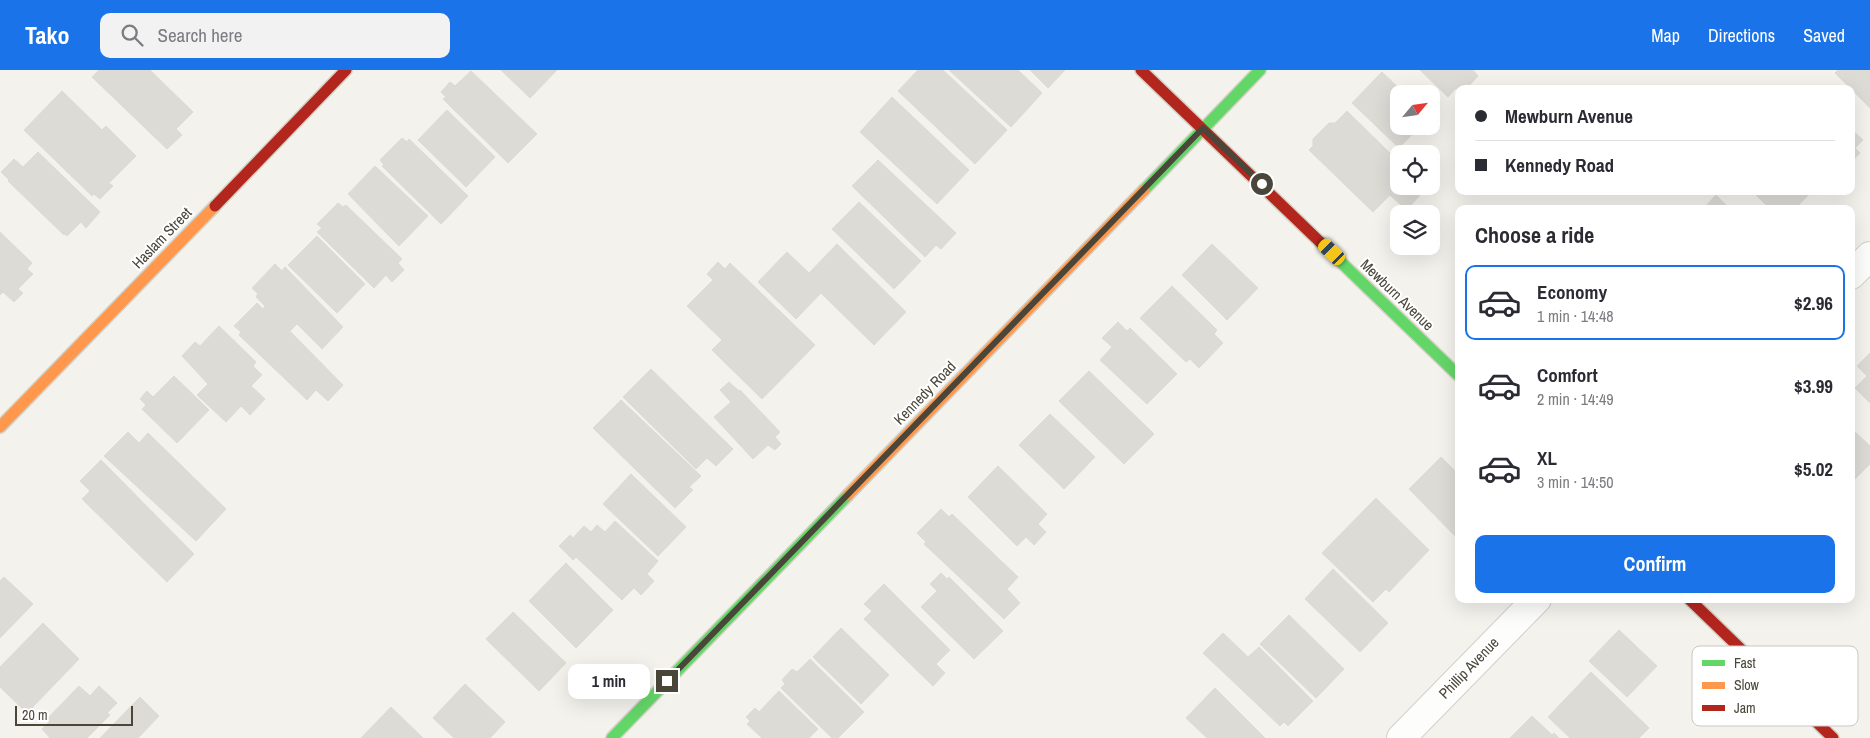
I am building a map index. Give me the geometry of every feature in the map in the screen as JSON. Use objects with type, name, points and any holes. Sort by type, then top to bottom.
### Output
[{"type":"street","name":"Haslam Street","points":[[0,427],[346,70]]},
{"type":"street","name":"Mewburn Avenue","points":[[1141,70],[1455,372]]},
{"type":"street","name":"Kennedy Road","points":[[612,738],[1260,70]]},
{"type":"street","points":[[1855,271],[1870,256]]},
{"type":"street","name":"Phillip Avenue","points":[[1401,738],[1532,603]]},
{"type":"street","points":[[1693,603],[1738,646]]},
{"type":"street","points":[[1821,726],[1833,738]]},
{"type":"building","points":[[99,70],[150,70],[193,112],[176,129],[182,135],[167,149],[92,77]]},
{"type":"building","points":[[501,70],[557,70],[530,98]]},
{"type":"building","points":[[918,70],[943,70],[1007,130],[975,164],[898,91]]},
{"type":"building","points":[[949,70],[1018,70],[1042,93],[1011,127]]},
{"type":"building","points":[[1030,70],[1065,70],[1048,88]]},
{"type":"building","points":[[1420,70],[1473,70],[1478,76],[1470,85],[1455,85],[1455,89],[1448,97],[1440,89],[1440,85],[1436,85]]},
{"type":"building","points":[[1838,70],[1870,70],[1870,108],[1855,93],[1855,85],[1847,85],[1835,73]]},
{"type":"building","points":[[471,71],[537,134],[508,163],[443,99],[446,97],[441,92],[450,82],[455,86]]},
{"type":"building","points":[[1382,72],[1396,85],[1390,85],[1390,135],[1411,135],[1402,145],[1396,145],[1352,103]]},
{"type":"building","points":[[62,91],[102,130],[106,126],[136,156],[109,183],[113,186],[100,199],[94,194],[92,196],[24,130]]},
{"type":"building","points":[[892,97],[969,170],[937,204],[860,132]]},
{"type":"building","points":[[447,110],[495,157],[466,187],[418,140]]},
{"type":"building","points":[[1347,111],[1390,153],[1390,195],[1373,212],[1309,150],[1313,146],[1313,139],[1329,123],[1335,123]]},
{"type":"building","points":[[1855,133],[1863,140],[1855,148]]},
{"type":"building","points":[[402,138],[407,142],[409,139],[468,196],[441,224],[382,166],[384,165],[380,160]]},
{"type":"building","points":[[1855,148],[1860,153],[1855,158]]},
{"type":"building","points":[[38,152],[100,212],[86,228],[81,222],[67,236],[64,235],[1,172],[14,159],[23,167]]},
{"type":"building","points":[[878,160],[956,233],[941,249],[936,245],[925,257],[852,186]]},
{"type":"building","points":[[375,166],[428,216],[399,246],[348,194]]},
{"type":"building","points":[[1390,195],[1420,195],[1411,205],[1401,205]]},
{"type":"building","points":[[1716,195],[1726,205],[1707,205]]},
{"type":"building","points":[[1756,195],[1808,195],[1799,205],[1766,205]]},
{"type":"building","points":[[859,202],[921,261],[894,289],[832,229]]},
{"type":"building","points":[[338,203],[343,207],[346,205],[402,259],[398,263],[404,270],[392,282],[386,275],[374,288],[317,232],[322,228],[317,224]]},
{"type":"building","points":[[0,232],[32,263],[27,269],[33,274],[18,289],[23,293],[14,302],[3,292],[0,295]]},
{"type":"building","points":[[317,236],[365,284],[337,313],[288,265]]},
{"type":"building","points":[[837,244],[906,312],[874,345],[821,293],[796,319],[758,282],[787,252],[809,273]]},
{"type":"building","points":[[1212,244],[1258,288],[1227,320],[1182,275]]},
{"type":"building","points":[[718,262],[725,269],[730,263],[815,345],[762,399],[712,350],[722,340],[687,306],[713,280],[707,274]]},
{"type":"building","points":[[275,264],[282,271],[285,267],[343,327],[322,349],[297,324],[290,331],[256,297],[258,294],[252,288]]},
{"type":"building","points":[[1172,286],[1217,330],[1214,334],[1223,343],[1199,368],[1190,359],[1186,362],[1140,318]]},
{"type":"building","points":[[257,303],[263,309],[265,306],[343,385],[328,401],[316,390],[307,400],[239,335],[241,332],[234,326]]},
{"type":"building","points":[[1118,322],[1127,331],[1130,328],[1177,374],[1147,404],[1100,360],[1112,347],[1102,338]]},
{"type":"building","points":[[219,326],[256,362],[253,366],[262,375],[251,386],[265,399],[250,415],[241,406],[226,422],[197,395],[208,384],[182,356],[195,342],[200,346]]},
{"type":"building","points":[[1870,353],[1870,403],[1855,388],[1867,376],[1857,366]]},
{"type":"building","points":[[651,369],[733,449],[716,466],[707,458],[696,469],[623,397]]},
{"type":"building","points":[[1089,371],[1154,434],[1124,464],[1059,401]]},
{"type":"building","points":[[174,376],[209,410],[177,443],[142,409],[146,405],[140,399],[147,391],[153,397]]},
{"type":"building","points":[[729,382],[740,390],[780,432],[775,437],[781,444],[775,450],[768,445],[753,459],[714,417],[731,402],[720,390]]},
{"type":"building","points":[[621,400],[701,476],[689,487],[693,490],[675,508],[593,428]]},
{"type":"building","points":[[1050,414],[1095,457],[1064,489],[1019,445]]},
{"type":"building","points":[[128,432],[139,443],[148,433],[226,509],[196,541],[104,456]]},
{"type":"building","points":[[1855,432],[1870,446],[1870,464],[1855,479]]},
{"type":"building","points":[[1441,457],[1455,471],[1455,536],[1409,489]]},
{"type":"building","points":[[101,460],[194,554],[167,582],[82,499],[90,491],[80,481]]},
{"type":"building","points":[[998,466],[1047,514],[1038,524],[1046,532],[1034,545],[1026,537],[1017,546],[968,497]]},
{"type":"building","points":[[631,474],[686,527],[658,556],[603,504]]},
{"type":"building","points":[[1376,498],[1429,550],[1389,592],[1386,589],[1373,602],[1322,553]]},
{"type":"building","points":[[941,509],[949,517],[952,514],[1018,577],[1007,589],[1020,603],[1004,619],[924,544],[926,542],[917,533]]},
{"type":"building","points":[[615,521],[658,561],[647,574],[654,581],[641,595],[634,588],[622,600],[576,557],[573,560],[559,546],[570,535],[573,538],[584,526],[591,532],[597,525],[605,532]]},
{"type":"building","points":[[566,563],[613,610],[576,648],[529,601]]},
{"type":"building","points":[[1333,569],[1388,623],[1360,652],[1305,599]]},
{"type":"building","points":[[941,573],[947,579],[949,577],[1003,631],[974,659],[921,607],[937,591],[930,584]]},
{"type":"building","points":[[4,577],[33,604],[0,638],[0,581]]},
{"type":"building","points":[[884,584],[950,650],[936,664],[945,673],[933,686],[864,619],[872,611],[864,604]]},
{"type":"building","points":[[513,612],[566,663],[539,691],[486,639]]},
{"type":"building","points":[[1289,615],[1344,669],[1316,698],[1260,644]]},
{"type":"building","points":[[43,623],[79,659],[27,713],[0,687],[0,667]]},
{"type":"building","points":[[841,628],[889,675],[861,704],[813,657]]},
{"type":"building","points":[[1619,630],[1657,666],[1627,697],[1589,661]]},
{"type":"building","points":[[1223,633],[1248,657],[1259,647],[1313,701],[1288,726],[1284,722],[1280,726],[1203,653]]},
{"type":"building","points":[[810,659],[864,712],[838,738],[832,738],[781,688],[785,684],[782,680],[792,669],[797,672]]},
{"type":"building","points":[[1591,672],[1649,728],[1639,738],[1570,738],[1548,717]]},
{"type":"building","points":[[465,684],[505,722],[490,738],[454,738],[433,718]]},
{"type":"building","points":[[79,686],[90,696],[99,686],[117,703],[107,713],[110,715],[87,738],[50,738],[42,729],[49,722],[47,719]]},
{"type":"building","points":[[1215,688],[1265,738],[1207,738],[1186,718]]},
{"type":"building","points":[[779,691],[818,729],[809,738],[762,738],[747,724],[750,721],[746,717],[755,708],[759,712]]},
{"type":"building","points":[[140,697],[159,716],[138,738],[100,738]]},
{"type":"building","points":[[391,707],[423,738],[361,738]]},
{"type":"building","points":[[1532,716],[1552,735],[1554,733],[1559,738],[1510,738]]},
{"type":"traffic: fast","points":[[1144,190],[1260,70]]},
{"type":"traffic: fast","points":[[1320,242],[1455,372]]},
{"type":"traffic: fast","points":[[612,738],[848,495]]},
{"type":"traffic: slow","points":[[848,495],[1144,190]]},
{"type":"traffic: slow","points":[[0,427],[215,206]]},
{"type":"traffic: jam","points":[[215,206],[346,70]]},
{"type":"traffic: jam","points":[[1141,70],[1320,242]]},
{"type":"traffic: jam","points":[[1693,603],[1738,646]]},
{"type":"traffic: jam","points":[[1821,726],[1833,738]]},
{"type":"route","points":[[667,681],[1203,128],[1262,184]]}]
